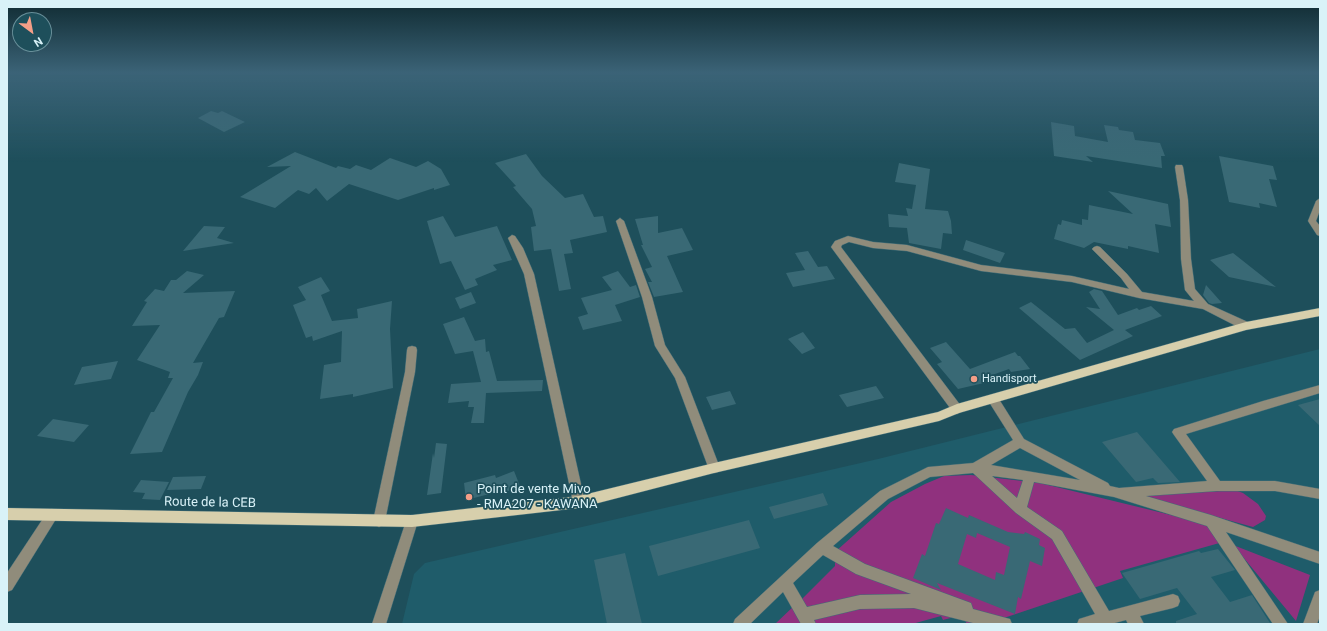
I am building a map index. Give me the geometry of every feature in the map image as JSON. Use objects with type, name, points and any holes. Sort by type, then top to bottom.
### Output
[{"type":"main road","name":"Route de la CEB","points":[[7,514],[412,522],[579,502],[714,468],[931,418],[957,409],[1246,326],[1320,312]]},
{"type":"street","points":[[1179,167],[1184,200],[1186,259],[1190,290],[1205,306]]},
{"type":"street","points":[[1320,201],[1312,221],[1320,233]]},
{"type":"street","points":[[620,221],[647,297],[660,346],[680,377],[714,468]]},
{"type":"street","points":[[512,238],[529,274],[579,502]]},
{"type":"street","points":[[957,409],[836,247],[838,242],[848,239],[873,245],[907,248],[981,268],[1072,279],[1139,295],[1205,306],[1246,326]]},
{"type":"street","points":[[1097,249],[1124,276],[1139,295]]},
{"type":"street","points":[[379,521],[410,372],[412,350]]},
{"type":"street","points":[[1217,486],[1178,432],[1263,405],[1320,389]]},
{"type":"street","points":[[992,399],[1012,427],[1020,442],[1114,492],[1217,486],[1275,486],[1320,494]]},
{"type":"street","points":[[974,468],[1020,442]]},
{"type":"street","points":[[974,468],[1020,509],[1057,534],[1106,620]]},
{"type":"street","points":[[740,624],[822,547],[884,495],[928,472],[974,468],[1030,476],[1114,492],[1211,521],[1320,558]]},
{"type":"street","points":[[1020,509],[1030,476]]},
{"type":"street","points":[[7,586],[52,515]]},
{"type":"street","points":[[1211,521],[1280,624]]},
{"type":"street","points":[[380,624],[412,522]]},
{"type":"street","points":[[822,547],[861,569],[1006,624]]},
{"type":"street","points":[[785,582],[807,619],[860,602],[914,601],[1006,624]]},
{"type":"street","points":[[1310,624],[1320,597]]},
{"type":"street","points":[[1084,624],[1106,620],[1133,619],[1173,601]]},
{"type":"shaded area","points":[[1320,349],[1320,624],[402,624],[414,574],[425,563],[878,459]]},
{"type":"shaded area","points":[[971,475],[1040,483],[1208,524],[1223,542],[1120,571],[1123,578],[986,624],[967,624],[962,615],[943,620],[941,616],[912,624],[814,624],[802,599],[835,566],[835,552],[891,502],[944,476]]},
{"type":"shaded area","points":[[1235,490],[1243,493],[1258,504],[1266,516],[1265,520],[1253,527],[1141,496]]},
{"type":"shaded area","points":[[1233,545],[1310,575],[1296,621]]},
{"type":"shaded area","points":[[795,605],[804,624],[775,624]]},
{"type":"building","points":[[211,111],[218,113],[222,111],[245,122],[224,132],[198,118]]},
{"type":"building","points":[[1051,122],[1074,126],[1075,136],[1108,142],[1104,125],[1118,127],[1119,130],[1133,132],[1135,140],[1160,143],[1165,156],[1161,156],[1162,168],[1086,156],[1093,162],[1054,156]]},
{"type":"building","points":[[295,152],[336,168],[338,166],[350,169],[356,165],[371,170],[390,158],[416,167],[428,161],[441,169],[450,185],[434,190],[434,188],[398,200],[349,184],[327,201],[316,188],[309,194],[298,190],[275,208],[240,197],[291,166],[267,167]]},
{"type":"building","points":[[526,154],[542,176],[565,198],[583,194],[594,217],[603,216],[607,232],[570,240],[573,253],[564,254],[571,289],[559,291],[551,249],[534,251],[531,227],[536,226],[532,209],[513,187],[516,186],[495,163]]},
{"type":"building","points":[[1219,156],[1273,166],[1277,180],[1269,179],[1277,207],[1259,203],[1260,208],[1229,202]]},
{"type":"building","points":[[899,163],[930,169],[925,209],[948,211],[951,221],[952,234],[943,233],[941,249],[909,243],[907,228],[889,227],[888,214],[908,216],[906,208],[912,209],[916,185],[895,182]]},
{"type":"building","points":[[1108,191],[1168,204],[1171,227],[1155,224],[1159,253],[1128,246],[1128,249],[1094,242],[1084,248],[1054,239],[1058,224],[1061,225],[1062,220],[1082,225],[1082,219],[1088,220],[1089,205],[1133,214]]},
{"type":"building","points":[[443,216],[455,237],[497,226],[512,260],[493,265],[497,270],[475,279],[478,285],[465,290],[451,261],[440,264],[429,228],[427,221]]},
{"type":"building","points":[[658,216],[658,233],[682,228],[693,250],[667,256],[683,292],[654,297],[648,282],[652,282],[645,269],[652,267],[641,245],[643,245],[635,219]]},
{"type":"building","points":[[204,226],[225,227],[217,238],[234,243],[183,251]]},
{"type":"building","points":[[966,240],[1005,253],[1000,263],[963,250]]},
{"type":"building","points":[[808,251],[818,267],[827,266],[835,279],[793,287],[786,273],[805,270],[795,253]]},
{"type":"building","points":[[1233,253],[1276,287],[1229,277],[1210,260]]},
{"type":"building","points":[[187,271],[204,275],[183,293],[235,291],[224,317],[219,318],[193,363],[203,362],[198,375],[188,392],[162,452],[130,454],[151,412],[154,412],[173,378],[168,378],[170,372],[137,360],[160,325],[132,326],[147,302],[144,301],[155,289],[164,291],[171,280],[176,280]]},
{"type":"building","points":[[618,271],[630,287],[636,285],[640,297],[615,305],[622,321],[583,330],[578,317],[588,314],[581,298],[612,290],[602,277]]},
{"type":"building","points":[[321,277],[330,291],[321,295],[332,321],[358,318],[357,309],[392,301],[390,329],[393,388],[353,397],[353,394],[320,399],[324,365],[341,362],[342,331],[313,341],[312,336],[306,338],[293,305],[306,300],[298,287]]},
{"type":"building","points":[[1206,285],[1222,303],[1209,303],[1203,295]]},
{"type":"building","points":[[1094,289],[1102,291],[1118,315],[1137,308],[1139,310],[1151,306],[1162,316],[1125,330],[1133,336],[1080,360],[1019,308],[1031,302],[1065,329],[1075,328],[1087,343],[1114,330],[1086,307],[1100,309],[1089,292]]},
{"type":"building","points":[[471,292],[476,303],[460,309],[455,298]]},
{"type":"building","points":[[464,317],[475,341],[485,339],[486,352],[489,351],[497,381],[543,380],[542,391],[486,393],[484,423],[471,423],[474,407],[468,407],[469,401],[448,403],[451,384],[481,382],[473,351],[455,354],[443,324]]},
{"type":"building","points":[[803,332],[815,348],[802,354],[788,339]]},
{"type":"building","points":[[946,342],[970,369],[1015,352],[1030,369],[1011,372],[1009,369],[981,379],[984,383],[958,389],[937,364],[942,362],[930,348]]},
{"type":"building","points":[[118,361],[111,379],[74,385],[82,367]]},
{"type":"building","points":[[876,386],[884,398],[847,407],[839,395]]},
{"type":"building","points":[[730,391],[736,404],[712,410],[706,397]]},
{"type":"building","points":[[1320,399],[1320,426],[1298,405]]},
{"type":"building","points":[[53,419],[89,425],[74,442],[37,436]]},
{"type":"building","points":[[1137,432],[1180,482],[1158,483],[1153,478],[1136,482],[1102,442]]},
{"type":"building","points":[[436,443],[447,444],[441,493],[427,495],[433,453],[434,458]]},
{"type":"building","points":[[514,471],[520,486],[506,492],[505,490],[466,500],[464,483],[495,475],[496,478]]},
{"type":"building","points":[[206,476],[201,489],[167,490],[173,477]]},
{"type":"building","points":[[141,480],[169,482],[160,500],[142,499],[145,493],[133,492]]},
{"type":"building","points":[[823,493],[828,505],[774,519],[769,507]]},
{"type":"building","points":[[946,508],[968,518],[969,515],[1008,532],[1024,534],[1025,532],[1040,539],[1039,545],[1045,548],[1042,566],[1030,561],[1021,599],[1018,597],[1015,614],[937,583],[941,590],[913,578],[922,554],[925,556],[936,523],[939,524]],"holes":[[[977,533],[1010,547],[1004,575],[996,572],[995,580],[958,564],[967,534],[976,538]]]},
{"type":"building","points":[[749,520],[760,548],[658,576],[649,546]]},
{"type":"building","points":[[1218,549],[1235,570],[1211,577],[1230,602],[1252,595],[1270,623],[1176,624],[1176,621],[1197,614],[1177,588],[1140,599],[1122,573],[1199,551],[1201,553]]},
{"type":"building","points":[[625,553],[642,624],[607,624],[594,560]]},
{"type":"place","name":"Handisport","points":[[974,379]]},
{"type":"place","name":"Point de vente Mivo - RMA207 - KAWANA","points":[[469,497]]}]
